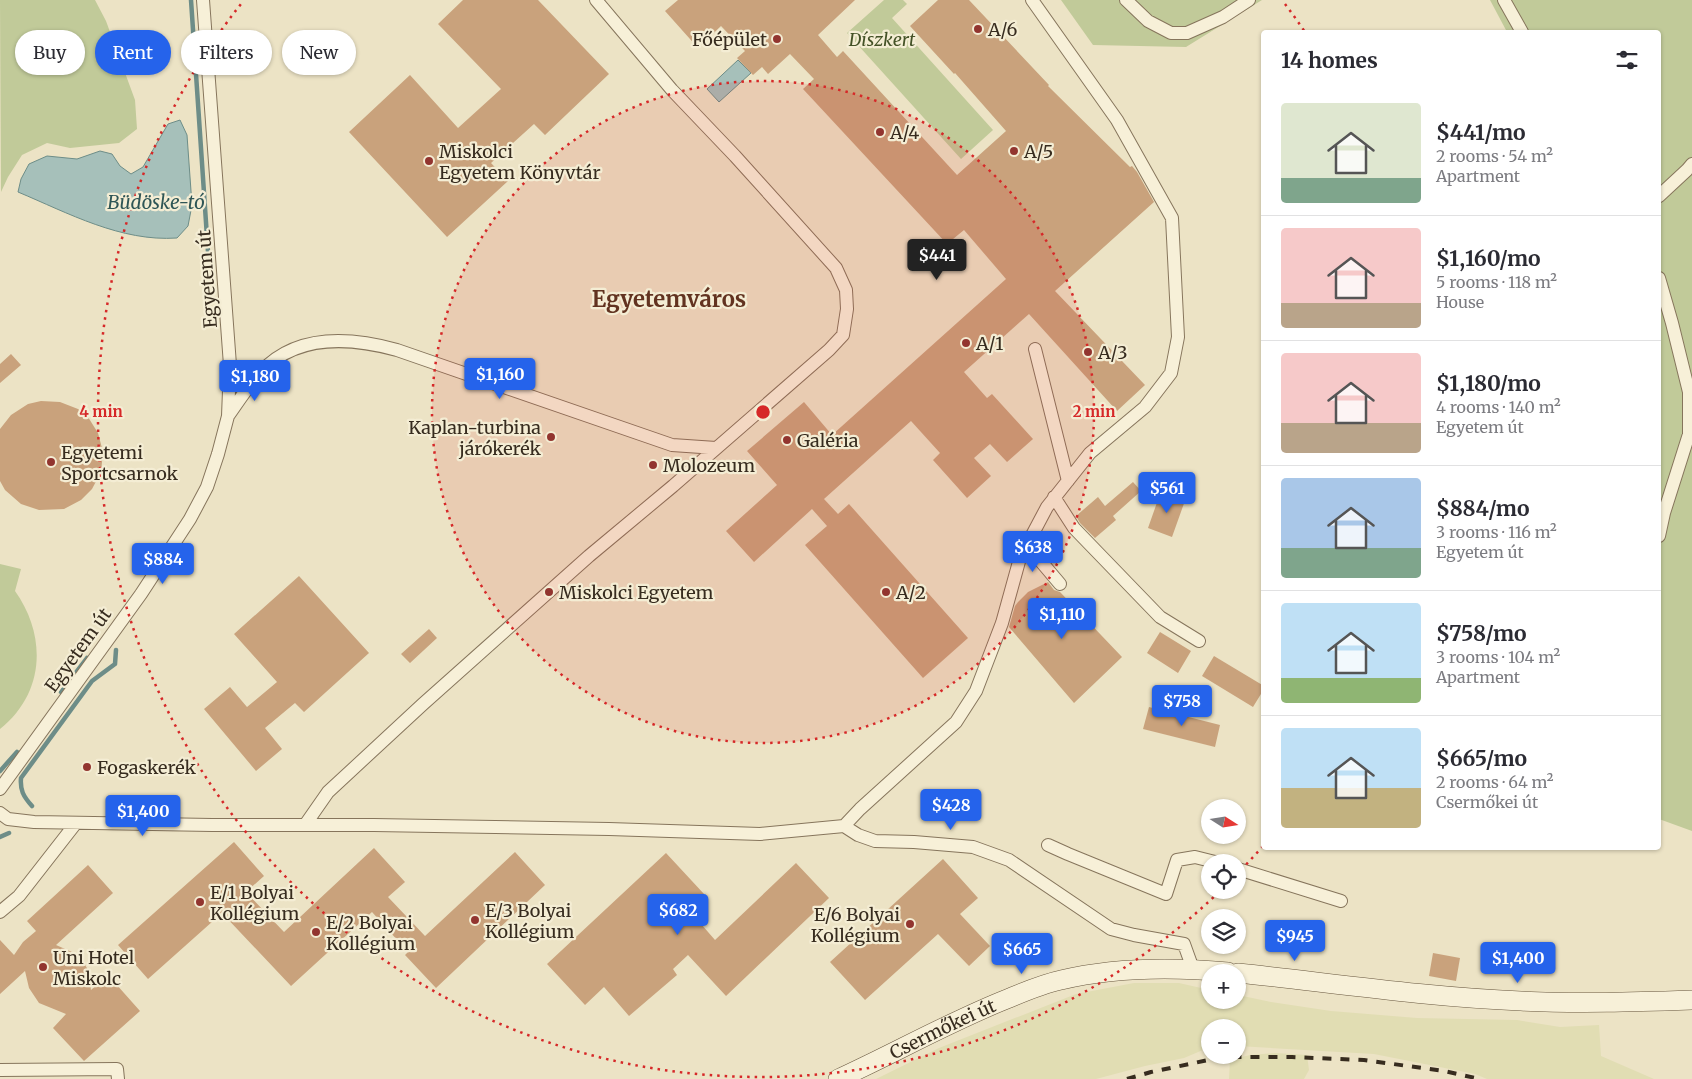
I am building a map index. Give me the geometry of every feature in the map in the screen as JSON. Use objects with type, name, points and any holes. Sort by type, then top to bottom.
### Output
[{"type":"main road","name":"Csermőkei út","points":[[838,1079],[981,1009],[1061,980],[1107,972],[1201,970]]},
{"type":"main road","points":[[1246,974],[1446,996],[1521,1001],[1692,1000]]},
{"type":"street","name":"Egyetem út","points":[[0,789],[140,594],[190,519],[207,487],[228,416],[230,364],[203,0]]},
{"type":"street","points":[[305,825],[334,787],[589,556],[665,493],[829,350],[843,335],[847,309],[846,290],[836,268],[735,156],[676,95],[596,0]]},
{"type":"street","points":[[844,826],[860,809],[956,722],[976,691],[1002,624],[1020,558],[1054,497],[1090,454],[1145,407],[1171,373],[1178,337],[1172,218],[1117,120],[1032,0]]},
{"type":"street","points":[[1126,0],[1148,21],[1170,33],[1187,33],[1223,17],[1249,0]]},
{"type":"street","points":[[1504,0],[1521,30]]},
{"type":"street","points":[[1661,194],[1692,164]]},
{"type":"street","points":[[1661,285],[1689,392],[1689,434],[1661,527]]},
{"type":"street","points":[[228,416],[261,372],[278,357],[294,349],[318,342],[346,339],[373,343],[451,368],[672,445],[716,448]]},
{"type":"street","points":[[1035,349],[1068,481]]},
{"type":"street","points":[[230,364],[243,376],[250,376],[261,372]]},
{"type":"street","points":[[1054,497],[1074,528],[1160,617],[1199,641]]},
{"type":"street","points":[[1027,545],[1060,584]]},
{"type":"street","points":[[0,813],[8,819],[34,822],[590,828],[760,834],[844,826],[858,835],[875,841],[973,846],[1009,860],[1111,928],[1134,935],[1184,944],[1193,969]]},
{"type":"street","points":[[0,912],[19,896],[76,822]]},
{"type":"street","points":[[1048,845],[1166,894],[1178,860],[1195,856],[1201,858]]},
{"type":"street","points":[[1246,872],[1341,901]]},
{"type":"street","points":[[0,1070],[117,1069],[118,1079]]},
{"type":"shaded area","points":[[1134,983],[1179,983],[1201,988],[1201,1009],[1246,1009],[1246,997],[1331,1011],[1417,1018],[1517,1020],[1560,1027],[1599,1025],[1601,1056],[1654,1079],[1487,1079],[1475,1074],[1374,1054],[1246,1046],[1246,1019],[1201,1019],[1201,1051],[1184,1058],[1096,1079],[876,1079],[939,1048],[1076,994]]},
{"type":"shaded area","points":[[1275,1053],[1307,1055],[1309,1070],[1304,1079],[1229,1079],[1230,1064],[1246,1064],[1246,1056]]},
{"type":"green space","points":[[0,0],[95,0],[109,30],[95,30],[95,75],[126,75],[135,100],[137,129],[119,143],[70,148],[47,143],[22,155],[1,192]]},
{"type":"green space","name":"Díszkert","points":[[884,0],[903,0],[907,4],[892,18],[993,130],[961,159],[847,33]]},
{"type":"green space","points":[[1061,0],[1262,0],[1186,47],[1093,45]]},
{"type":"green space","points":[[1490,0],[1692,0],[1692,831],[1661,820],[1661,30],[1506,30]]},
{"type":"green space","points":[[0,564],[21,569],[15,591],[25,608],[32,626],[36,645],[36,663],[33,681],[26,699],[15,715],[0,729]]},
{"type":"water","points":[[738,60],[751,73],[719,102],[707,89]]},
{"type":"water","name":"Büdöske-tó","points":[[180,120],[187,135],[192,205],[188,226],[177,238],[156,238],[115,231],[76,217],[18,192],[21,179],[29,164],[47,156],[77,159],[100,151],[112,154],[120,166],[131,174],[143,167],[168,124]]},
{"type":"building","points":[[463,0],[538,0],[609,74],[545,135],[534,124],[491,163],[508,181],[447,237],[349,132],[410,75],[458,128],[501,89],[438,24]]},
{"type":"building","points":[[678,0],[855,0],[818,35],[837,57],[843,51],[957,175],[1006,131],[910,26],[938,0],[969,0],[1048,86],[1130,167],[1132,166],[1154,202],[1055,291],[1145,385],[1117,411],[1029,314],[964,372],[987,398],[992,394],[1033,439],[1007,462],[990,444],[974,458],[991,476],[967,498],[933,460],[940,453],[911,421],[824,499],[838,514],[849,504],[968,638],[923,678],[805,545],[827,526],[812,509],[754,562],[726,531],[777,485],[747,451],[804,402],[832,435],[1006,279],[964,230],[947,244],[803,89],[814,79],[790,54],[768,74],[762,67],[753,75],[737,58],[745,51],[721,26],[698,48],[665,11]]},
{"type":"building","points":[[11,354],[21,365],[0,383],[0,364]]},
{"type":"building","name":"Egyetemi Sportcsarnok","points":[[41,401],[60,402],[78,409],[88,417],[98,433],[103,452],[101,472],[92,489],[81,500],[64,509],[39,510],[21,504],[5,490],[0,481],[0,429],[11,415],[28,404]]},
{"type":"building","points":[[1133,482],[1141,491],[1113,516],[1116,520],[1095,538],[1080,523],[1076,516],[1098,497],[1105,506]]},
{"type":"building","points":[[1175,491],[1187,495],[1172,537],[1148,528],[1160,494],[1172,498]]},
{"type":"building","points":[[299,576],[369,653],[304,712],[295,703],[265,728],[282,749],[256,771],[204,709],[230,687],[247,707],[277,682],[234,634]]},
{"type":"building","points":[[1048,582],[1054,590],[1060,592],[1122,657],[1074,703],[1009,627],[1018,602],[1028,592]]},
{"type":"building","points":[[429,629],[437,638],[410,663],[401,654]]},
{"type":"building","points":[[1160,632],[1191,651],[1178,673],[1147,653]]},
{"type":"building","points":[[1214,656],[1261,684],[1261,694],[1253,707],[1202,676]]},
{"type":"building","points":[[1149,707],[1220,725],[1215,747],[1143,729]]},
{"type":"building","points":[[234,842],[264,876],[246,892],[284,932],[374,848],[405,882],[388,897],[425,936],[515,852],[545,885],[436,988],[405,955],[408,952],[372,912],[291,986],[222,913],[148,979],[118,945]]},
{"type":"building","points":[[666,853],[704,894],[688,909],[715,940],[796,863],[829,898],[726,996],[688,955],[673,969],[677,975],[629,1016],[604,987],[585,1005],[547,964]]},
{"type":"building","name":"E/6 Bolyai Kollégium","points":[[943,859],[978,898],[960,914],[990,946],[969,966],[938,934],[865,1000],[830,962]]},
{"type":"building","name":"Uni Hotel Miskolc","points":[[88,865],[113,893],[56,945],[72,952],[84,963],[88,970],[91,990],[108,975],[140,1011],[84,1061],[53,1028],[66,1014],[39,1003],[29,988],[25,971],[0,994],[0,940],[14,955],[23,942],[36,931],[27,921]]},
{"type":"building","points":[[1433,953],[1460,958],[1456,981],[1429,976]]},
{"type":"waterway","points":[[191,0],[208,252]]},
{"type":"waterway","points":[[32,806],[23,793],[21,778],[92,681],[115,664],[116,650]]},
{"type":"waterway","points":[[61,692],[87,658]]},
{"type":"waterway","points":[[0,771],[17,752]]},
{"type":"waterway","points":[[0,837],[9,833]]},
{"type":"railway","points":[[1127,1079],[1223,1057],[1364,1060],[1444,1071],[1480,1079]]},
{"type":"place","name":"A/6","points":[[978,29]]},
{"type":"place","name":"Főépület","points":[[777,39]]},
{"type":"place","name":"A/4","points":[[880,132]]},
{"type":"place","name":"A/5","points":[[1014,151]]},
{"type":"place","name":"Miskolci Egyetem Könyvtár","points":[[429,161]]},
{"type":"place","name":"A/1","points":[[966,343]]},
{"type":"place","name":"A/3","points":[[1088,352]]},
{"type":"place","name":"Kaplan-turbina járókerék","points":[[551,437]]},
{"type":"place","name":"Galéria","points":[[787,440]]},
{"type":"place","name":"Egyetemi Sportcsarnok","points":[[51,462]]},
{"type":"place","name":"Molozeum","points":[[653,465]]},
{"type":"place","name":"Miskolci Egyetem","points":[[549,592]]},
{"type":"place","name":"A/2","points":[[886,592]]},
{"type":"place","name":"Fogaskerék","points":[[87,767]]},
{"type":"place","name":"E/1 Bolyai Kollégium","points":[[200,902]]},
{"type":"place","name":"E/3 Bolyai Kollégium","points":[[475,920]]},
{"type":"place","name":"E/6 Bolyai Kollégium","points":[[910,924]]},
{"type":"place","name":"E/2 Bolyai Kollégium","points":[[316,932]]},
{"type":"place","name":"Uni Hotel Miskolc","points":[[43,967]]},
{"type":"district","name":"Egyetemváros","points":[[669,299]]}]
